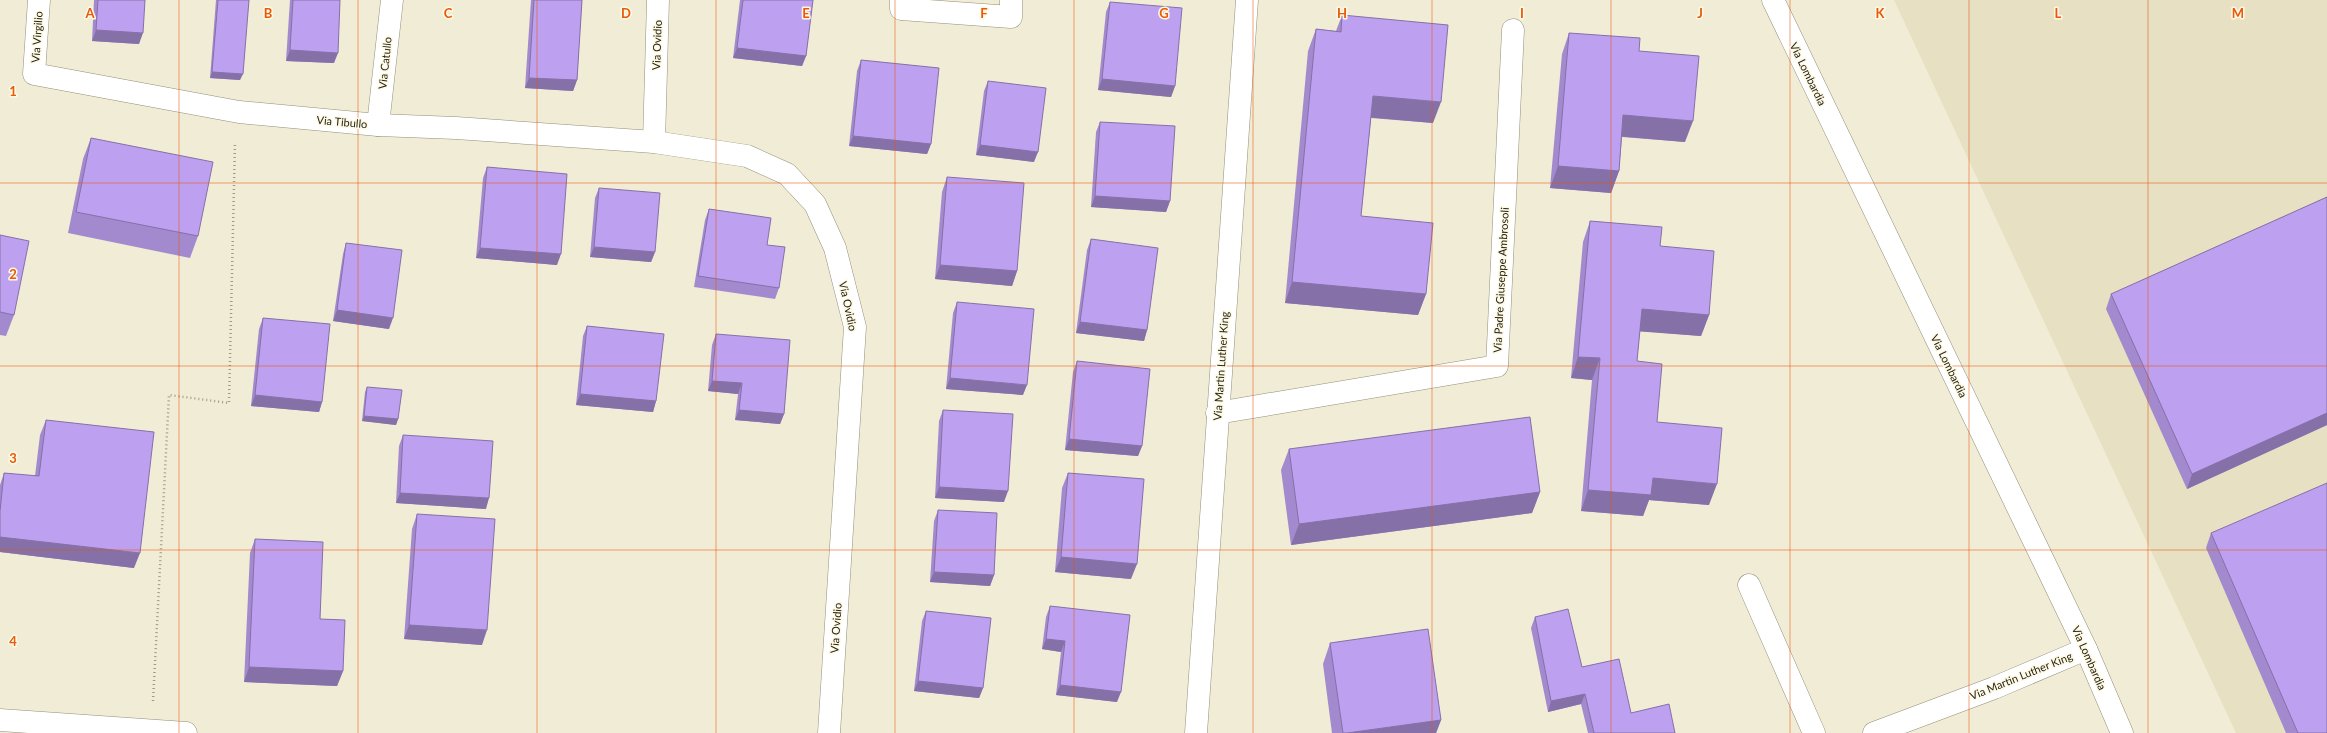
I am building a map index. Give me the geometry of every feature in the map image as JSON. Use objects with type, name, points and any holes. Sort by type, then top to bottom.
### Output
[{"type":"street","name":"Via Virgilio","points":[[34,74],[39,0]]},
{"type":"street","name":"Via Catullo","points":[[378,125],[392,0]]},
{"type":"street","name":"Via Ovidio","points":[[658,0],[654,142],[747,156],[786,174],[815,204],[835,248],[855,327],[829,733]]},
{"type":"street","points":[[901,0],[901,9],[1011,17],[1011,0]]},
{"type":"street","name":"Via Martin Luther King","points":[[1196,733],[1247,0]]},
{"type":"street","name":"Via Lombardia","points":[[1773,0],[2086,649],[2122,733]]},
{"type":"street","name":"Via Padre Giuseppe Ambrosoli","points":[[1217,414],[1497,366],[1513,30]]},
{"type":"street","name":"Via Tibullo","points":[[34,74],[239,112],[378,125],[456,128],[654,142]]},
{"type":"street","points":[[1749,585],[1814,733]]},
{"type":"street","name":"Via Martin Luther King","points":[[1885,731],[1994,688],[2086,649]]},
{"type":"street","name":"Via Martin Luther King","points":[[1909,733],[2051,680],[2086,649]]},
{"type":"street","points":[[0,720],[186,733]]},
{"type":"path","points":[[150,731],[156,680],[169,395],[229,402],[235,138],[239,112]]},
{"type":"shaded area","points":[[1894,0],[2327,0],[2327,733],[2236,733]]},
{"type":"building","points":[[98,0],[145,0],[143,33],[96,30]]},
{"type":"building","points":[[218,0],[249,0],[243,74],[212,72]]},
{"type":"building","points":[[293,0],[340,0],[338,53],[290,50]]},
{"type":"building","points":[[534,0],[582,0],[577,80],[529,78]]},
{"type":"building","points":[[743,0],[813,0],[806,56],[737,48]]},
{"type":"building","points":[[1110,2],[1182,8],[1175,86],[1102,79]]},
{"type":"building","points":[[1342,15],[1448,25],[1441,102],[1373,96],[1361,216],[1433,223],[1426,294],[1292,282],[1316,29],[1341,32]]},
{"type":"building","points":[[1569,33],[1640,38],[1639,51],[1699,56],[1693,121],[1623,115],[1619,171],[1558,166]]},
{"type":"building","points":[[861,60],[939,68],[931,144],[853,136]]},
{"type":"building","points":[[988,81],[1046,88],[1038,152],[980,145]]},
{"type":"building","points":[[1100,122],[1175,126],[1170,201],[1095,196]]},
{"type":"building","points":[[91,138],[213,162],[198,236],[76,212]]},
{"type":"building","points":[[487,167],[567,174],[561,254],[480,248]]},
{"type":"building","points":[[947,177],[1024,183],[1017,271],[940,265]]},
{"type":"building","points":[[599,188],[660,193],[655,252],[594,247]]},
{"type":"building","points":[[2327,197],[2327,413],[2192,474],[2111,294]]},
{"type":"building","points":[[709,209],[771,218],[767,245],[785,247],[779,288],[698,276]]},
{"type":"building","points":[[1590,221],[1662,227],[1660,246],[1714,251],[1709,315],[1642,309],[1637,361],[1662,364],[1657,422],[1722,428],[1717,484],[1653,478],[1651,495],[1588,490],[1600,358],[1578,357]]},
{"type":"building","points":[[0,235],[29,241],[14,315],[0,312]]},
{"type":"building","points":[[1091,239],[1158,248],[1147,330],[1080,322]]},
{"type":"building","points":[[346,243],[402,250],[393,318],[337,310]]},
{"type":"building","points":[[957,302],[1034,309],[1027,385],[950,378]]},
{"type":"building","points":[[263,318],[330,324],[322,402],[255,395]]},
{"type":"building","points":[[587,326],[664,334],[656,401],[580,394]]},
{"type":"building","points":[[716,334],[790,340],[784,414],[739,410],[742,383],[712,381]]},
{"type":"building","points":[[1077,361],[1150,369],[1142,446],[1069,439]]},
{"type":"building","points":[[367,387],[402,390],[398,419],[364,416]]},
{"type":"building","points":[[943,410],[1013,414],[1008,491],[939,487]]},
{"type":"building","points":[[1530,417],[1540,492],[1299,524],[1289,449]]},
{"type":"building","points":[[46,420],[154,432],[140,553],[0,537],[0,511],[4,473],[39,476]]},
{"type":"building","points":[[403,435],[493,441],[489,498],[400,493]]},
{"type":"building","points":[[1068,473],[1144,479],[1137,564],[1061,557]]},
{"type":"building","points":[[2327,483],[2327,733],[2298,733],[2211,533]]},
{"type":"building","points":[[938,510],[997,513],[994,575],[934,572]]},
{"type":"building","points":[[417,514],[495,519],[487,630],[409,625]]},
{"type":"building","points":[[255,539],[323,542],[320,619],[345,620],[343,671],[249,667]]},
{"type":"building","points":[[1050,606],[1130,615],[1121,692],[1060,685],[1065,641],[1046,639]]},
{"type":"building","points":[[1568,609],[1582,667],[1619,659],[1631,713],[1669,704],[1675,733],[1594,733],[1585,694],[1551,701],[1535,617]]},
{"type":"building","points":[[926,611],[991,618],[983,688],[918,681]]},
{"type":"building","points":[[1428,629],[1441,720],[1343,733],[1330,643]]}]
